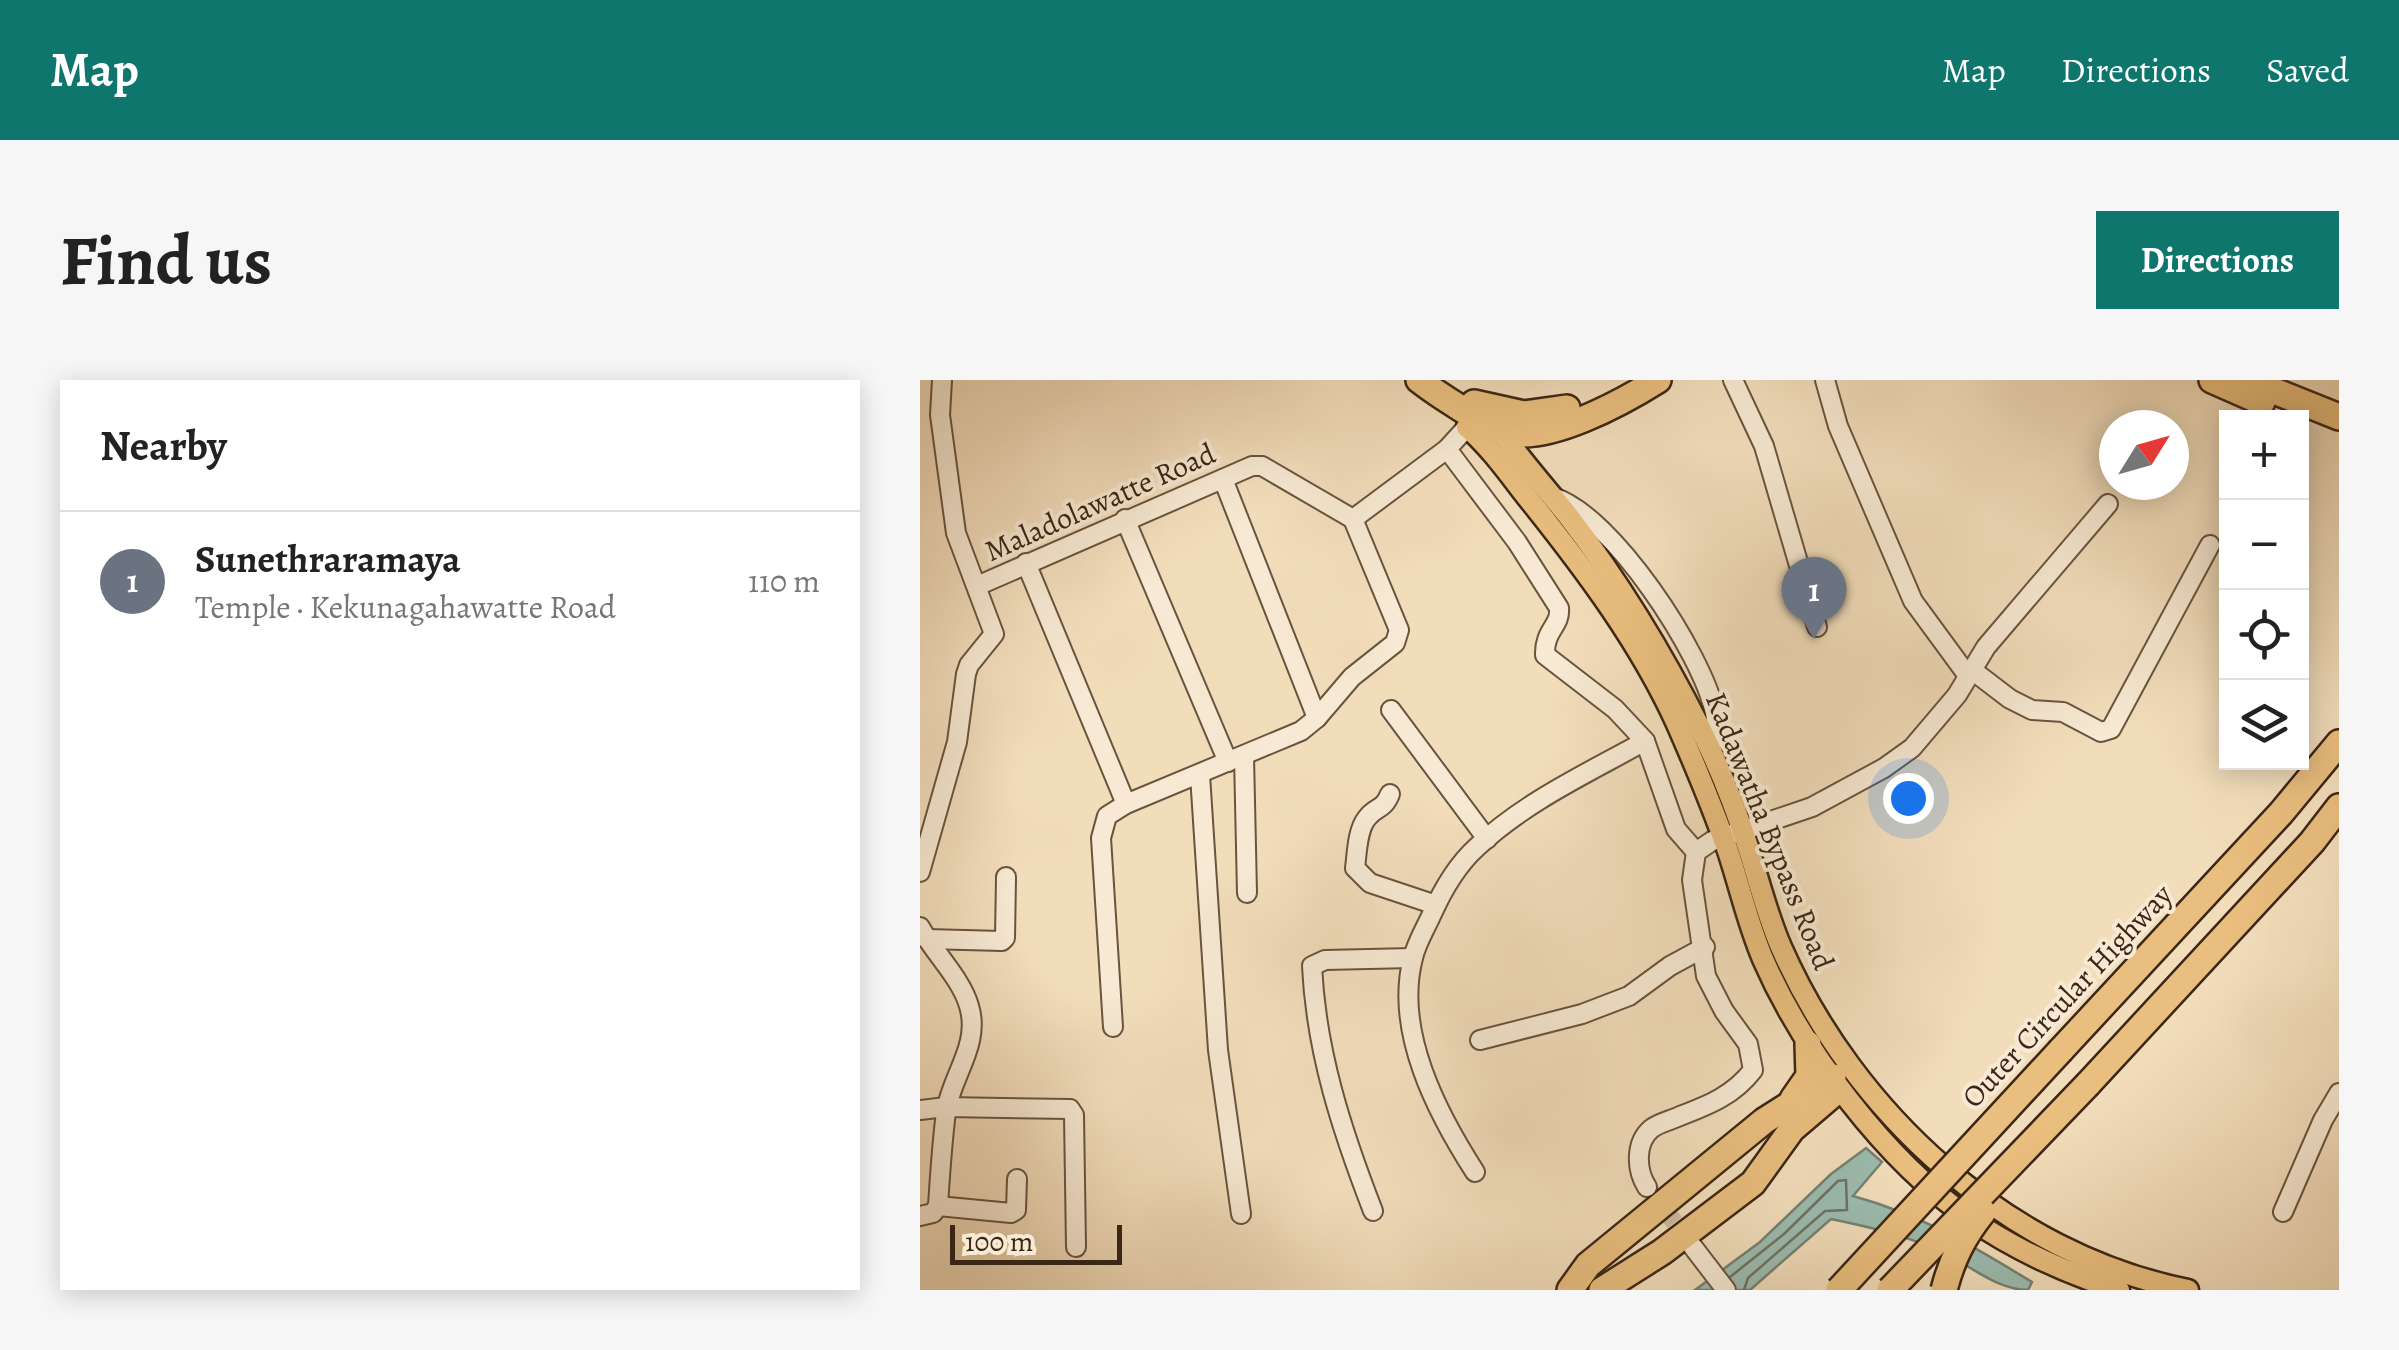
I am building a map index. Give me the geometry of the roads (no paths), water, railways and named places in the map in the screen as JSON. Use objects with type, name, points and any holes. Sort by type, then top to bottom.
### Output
[{"type":"highway","points":[[1399,380],[1467,427],[1484,431],[1498,428],[1524,414]]},
{"type":"highway","points":[[1419,380],[1498,428],[1522,433],[1548,429],[1600,411],[1658,380]]},
{"type":"highway","points":[[1434,380],[1475,404],[1524,414],[1577,405],[1631,380]]},
{"type":"highway","points":[[2212,380],[2281,410]]},
{"type":"highway","points":[[2247,380],[2338,419]]},
{"type":"highway","points":[[2309,418],[2338,419]]},
{"type":"highway","name":"Outer Circular Highway","points":[[1841,1286],[2281,813],[2339,742]]},
{"type":"highway","points":[[1890,1290],[2088,1084],[2312,842],[2339,807]]},
{"type":"highway","points":[[1790,1103],[1809,1076],[1808,1044]]},
{"type":"highway","points":[[1570,1290],[1588,1265],[1790,1103],[1844,1076]]},
{"type":"highway","points":[[1602,1290],[1662,1252],[1753,1183],[1800,1120],[1844,1076]]},
{"type":"highway","points":[[1944,1290],[1964,1236],[2088,1084]]},
{"type":"main road","name":"Kadawatha Bypass Road","points":[[1467,427],[1592,580],[1626,632],[1733,834],[1786,958],[1844,1076],[1883,1138],[1956,1209],[2022,1251],[2119,1290]]},
{"type":"main road","name":"Kadawatha Bypass Road","points":[[1498,428],[1636,615],[1710,751],[1763,959],[1808,1044],[1940,1162],[2026,1226],[2098,1262],[2188,1290]]},
{"type":"main road","points":[[1496,458],[1492,442],[1498,428]]},
{"type":"main road","points":[[1532,471],[1532,444],[1548,429]]},
{"type":"street","points":[[920,872],[958,742],[969,664],[994,634],[954,520],[940,415],[942,380]]},
{"type":"street","points":[[1733,380],[1764,446],[1817,627]]},
{"type":"street","points":[[1825,380],[1838,426],[1913,601],[1970,673],[2032,710],[2063,712],[2100,732],[2111,729],[2210,545]]},
{"type":"street","points":[[1113,1026],[1101,838],[1107,816],[1126,804],[1301,732],[1318,718],[1352,676],[1395,643],[1399,630],[1353,518],[1447,449],[1467,427]]},
{"type":"street","points":[[1447,449],[1517,542],[1559,608],[1560,616],[1544,640],[1545,655],[1616,709],[1645,742],[1676,828],[1696,852]]},
{"type":"street","name":"Maladolawatte Road","points":[[977,586],[1252,466],[1262,466],[1353,518]]},
{"type":"street","points":[[1222,479],[1318,718]]},
{"type":"street","points":[[1696,852],[1733,834],[1812,807],[1912,748],[1957,695],[1986,647],[2108,504]]},
{"type":"street","points":[[1124,520],[1236,759],[1248,893]]},
{"type":"street","points":[[1026,563],[1126,804]]},
{"type":"street","points":[[1391,710],[1487,840]]},
{"type":"street","points":[[1474,1172],[1447,1129],[1421,1069],[1409,1015],[1412,958],[1446,885],[1476,848],[1540,799],[1645,742]]},
{"type":"street","points":[[1200,775],[1218,1050],[1241,1214]]},
{"type":"street","points":[[1390,794],[1384,807],[1366,818],[1355,868],[1370,882],[1436,905]]},
{"type":"street","points":[[1647,1187],[1640,1175],[1640,1145],[1652,1128],[1713,1103],[1740,1086],[1753,1070],[1748,1044],[1724,1011],[1706,976],[1694,898],[1692,870],[1696,852]]},
{"type":"street","points":[[923,933],[1002,942],[1006,876]]},
{"type":"street","points":[[920,1216],[933,1213],[938,1206],[946,1106],[966,1057],[972,1015],[963,991],[923,933]]},
{"type":"street","points":[[1480,1040],[1582,1014],[1629,996],[1704,947]]},
{"type":"street","points":[[1374,1211],[1340,1126],[1314,1005],[1312,966],[1324,960],[1412,958]]},
{"type":"street","points":[[2283,1212],[2339,1093]]},
{"type":"street","points":[[920,1110],[946,1106],[1070,1109],[1074,1116],[1076,1247]]},
{"type":"street","points":[[938,1206],[1011,1213],[1016,1210],[1016,1179]]},
{"type":"street","points":[[1694,1246],[1726,1290]]},
{"type":"water","points":[[1866,1148],[1882,1162],[1853,1196],[1901,1212],[1967,1244],[2032,1282],[2028,1290],[1995,1282],[1917,1242],[1831,1219],[1750,1290],[1695,1290],[1760,1242],[1831,1174]]},
{"type":"tunnel","points":[[1647,1187],[1690,1242]]},
{"type":"place","name":"Sunethraramaya","points":[[1814,639]]}]
